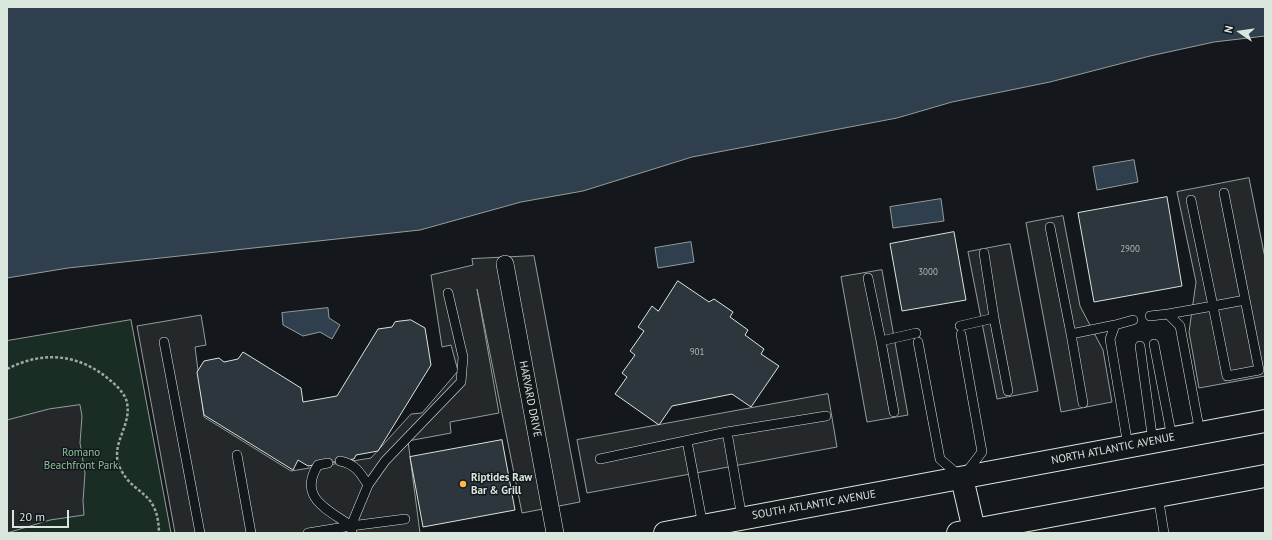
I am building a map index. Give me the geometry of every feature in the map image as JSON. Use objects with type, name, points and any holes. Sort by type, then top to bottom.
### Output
[{"type":"main road","name":"NORTH ATLANTIC AVENUE","points":[[962,478],[1265,421]]},
{"type":"main road","points":[[962,478],[966,531],[1265,476]]},
{"type":"main road","name":"SOUTH ATLANTIC AVENUE","points":[[665,533],[962,478]]},
{"type":"street","name":"HARVARD DRIVE","points":[[505,264],[555,533]]},
{"type":"lane","points":[[1191,200],[1227,376],[1259,370],[1224,193]]},
{"type":"lane","points":[[1050,227],[1083,403]]},
{"type":"lane","points":[[984,253],[994,318],[1008,391]]},
{"type":"lane","points":[[868,278],[894,412]]},
{"type":"lane","points":[[352,530],[368,485],[385,461],[461,382],[463,357],[448,293]]},
{"type":"lane","points":[[1150,316],[1245,300]]},
{"type":"lane","points":[[1168,314],[1180,326],[1200,433]]},
{"type":"lane","points":[[881,341],[917,337],[940,459],[962,478],[982,452],[961,330],[994,318]]},
{"type":"lane","points":[[1071,334],[1133,320]]},
{"type":"lane","points":[[1115,325],[1110,340],[1128,446]]},
{"type":"lane","points":[[164,342],[200,533]]},
{"type":"lane","points":[[1154,344],[1163,440]]},
{"type":"lane","points":[[1140,346],[1163,440]]},
{"type":"lane","points":[[600,458],[728,432],[826,416]]},
{"type":"lane","points":[[728,432],[742,518]]},
{"type":"lane","points":[[687,441],[703,526]]},
{"type":"lane","points":[[237,455],[251,533]]},
{"type":"lane","points":[[340,461],[350,463],[360,472],[368,485]]},
{"type":"lane","points":[[328,463],[318,465],[313,472],[311,486],[317,502],[352,530]]},
{"type":"lane","points":[[1158,496],[1164,533]]},
{"type":"lane","points":[[308,533],[352,530],[405,519]]},
{"type":"path","points":[[7,369],[22,362],[42,358],[70,359],[89,365],[117,387],[127,402],[127,417],[120,434],[116,452],[120,468],[155,507],[159,533]]},
{"type":"green space","name":"Romano Beachfront Park","points":[[131,320],[171,533],[7,533],[7,341]]},
{"type":"shaded area","points":[[1249,178],[1265,258],[1265,376],[1199,388],[1189,332],[1196,282],[1177,192]]},
{"type":"shaded area","points":[[1063,216],[1080,306],[1103,350],[1112,402],[1061,412],[1026,223]]},
{"type":"shaded area","points":[[1010,244],[1038,391],[997,399],[968,252]]},
{"type":"shaded area","points":[[534,256],[580,502],[522,513],[477,289],[499,413],[450,422],[451,433],[408,441],[420,533],[175,533],[137,326],[201,315],[206,345],[195,347],[204,417],[291,471],[371,458],[411,414],[422,413],[458,371],[451,345],[442,347],[431,275],[473,265],[472,259]]},
{"type":"shaded area","points":[[882,270],[908,415],[867,422],[841,277]]},
{"type":"shaded area","points":[[828,394],[837,447],[587,493],[577,440]]},
{"type":"shaded area","points":[[80,405],[82,416],[80,443],[85,473],[83,501],[84,515],[50,520],[7,533],[7,420],[49,409]]},
{"type":"water","points":[[7,7],[1265,7],[1265,36],[1214,42],[1150,56],[1050,82],[952,102],[897,118],[692,157],[583,191],[521,202],[420,230],[68,268],[7,278]]},
{"type":"water","points":[[1134,160],[1138,182],[1097,190],[1093,167]]},
{"type":"water","points":[[941,199],[944,221],[893,228],[890,207]]},
{"type":"water","points":[[691,242],[694,262],[658,268],[655,248]]},
{"type":"water","points":[[328,308],[329,318],[340,325],[332,339],[320,332],[303,336],[283,325],[282,313]]},
{"type":"building","points":[[1167,197],[1182,286],[1094,302],[1078,213]]},
{"type":"building","points":[[954,232],[966,300],[902,311],[890,244]]},
{"type":"building","points":[[678,281],[709,302],[714,299],[733,312],[730,317],[748,330],[745,335],[764,349],[761,354],[779,366],[751,407],[732,394],[672,406],[659,425],[615,394],[627,377],[622,373],[635,355],[630,351],[644,331],[638,327],[652,306],[658,311]]},
{"type":"building","points":[[411,320],[425,328],[431,365],[378,451],[356,455],[354,459],[308,466],[298,460],[293,470],[204,415],[197,372],[204,361],[219,358],[224,362],[238,359],[243,352],[301,388],[303,402],[337,396],[378,329],[392,327],[395,322]]},
{"type":"building","name":"Riptides Raw Bar & Grill","points":[[502,440],[515,510],[423,527],[410,457]]},
{"type":"place","name":"Riptides Raw Bar & Grill","points":[[463,484]]}]
